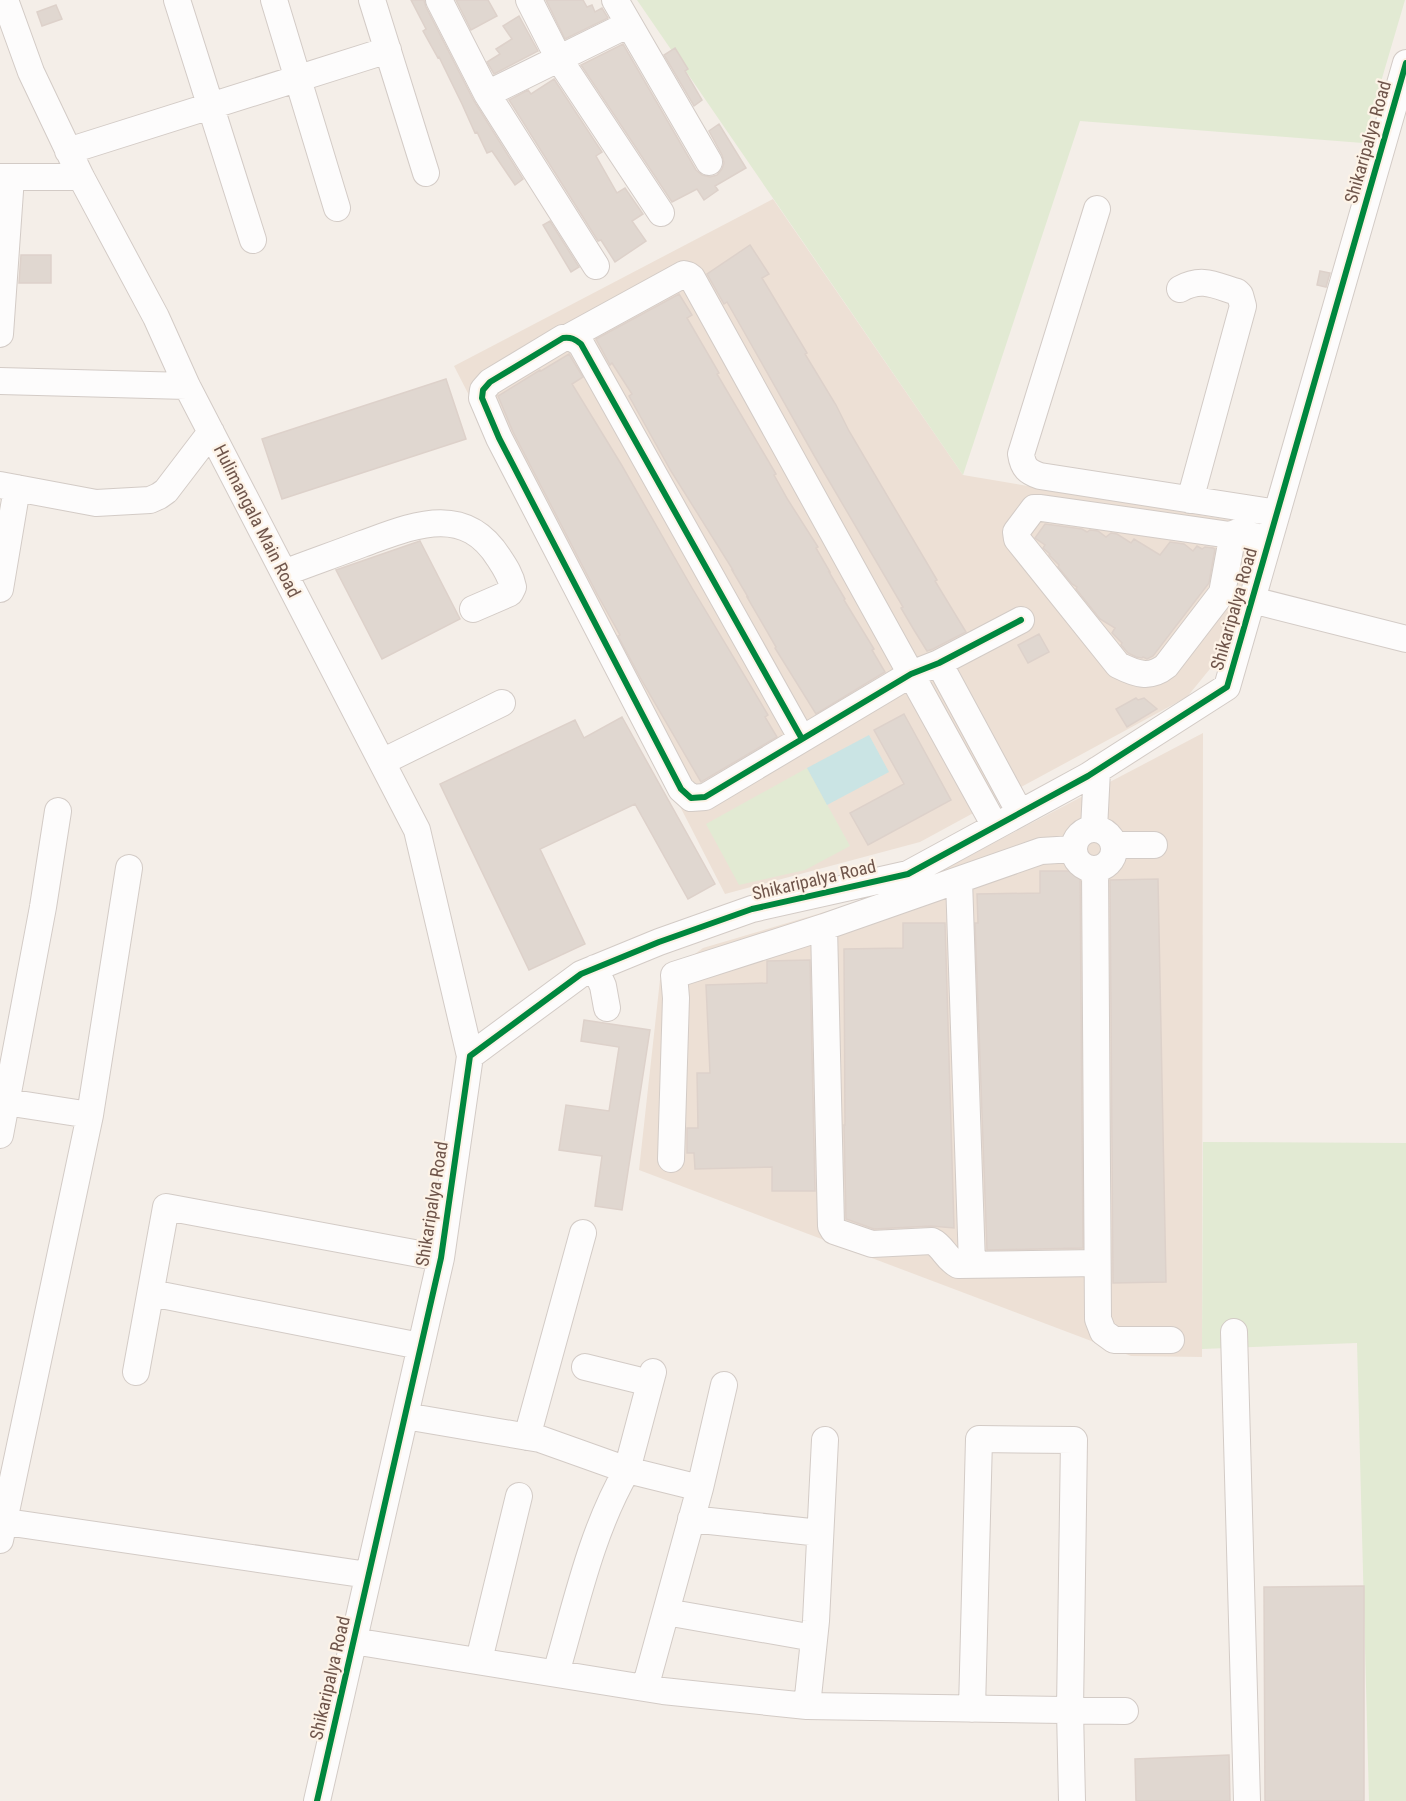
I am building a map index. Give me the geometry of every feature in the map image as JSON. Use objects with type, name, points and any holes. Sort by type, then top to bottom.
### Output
[{"type":"street","name":"Hulimangala Main Road","points":[[6,0],[11,50],[31,72],[81,177],[156,317],[187,386],[417,830],[470,1056]]},
{"type":"street","points":[[177,0],[253,240]]},
{"type":"street","points":[[274,0],[338,208]]},
{"type":"street","points":[[372,0],[426,173]]},
{"type":"street","points":[[439,0],[486,94],[596,266]]},
{"type":"street","points":[[529,0],[559,59],[661,213]]},
{"type":"street","points":[[615,0],[709,162]]},
{"type":"street","points":[[486,94],[629,24]]},
{"type":"street","points":[[68,151],[388,50]]},
{"type":"street","name":"Shikaripalya Road","points":[[317,1801],[441,1258],[470,1056],[580,974],[659,942],[752,909],[908,874],[1097,770],[1227,687],[1406,63]]},
{"type":"street","points":[[0,334],[5,177],[81,177]]},
{"type":"street","points":[[1097,209],[1021,454],[1023,464],[1028,472],[1040,476],[1277,513]]},
{"type":"street","points":[[995,826],[911,674],[692,278],[684,274],[569,337],[563,338],[490,382],[483,390],[482,398],[499,438],[681,789],[691,798],[705,797],[911,674],[939,663],[1021,620]]},
{"type":"street","points":[[1180,289],[1194,282],[1206,282],[1237,292],[1242,299],[1243,306],[1190,500]]},
{"type":"street","points":[[569,337],[582,344],[802,739]]},
{"type":"street","points":[[0,381],[187,386]]},
{"type":"street","points":[[0,589],[8,487],[96,503],[150,500],[166,491],[211,432]]},
{"type":"street","points":[[1231,539],[1222,593],[1167,666],[1152,674],[1144,675],[1118,665],[1017,539],[1016,532],[1034,508],[1231,539],[1267,548]]},
{"type":"street","points":[[284,573],[408,527],[432,523],[460,525],[476,531],[487,543],[511,578],[513,587],[510,594],[473,609]]},
{"type":"street","points":[[1252,600],[1406,639]]},
{"type":"street","points":[[939,663],[1020,813]]},
{"type":"street","points":[[382,762],[502,703]]},
{"type":"street","points":[[1094,829],[1097,770]]},
{"type":"street","points":[[0,1135],[3,1102],[43,907],[58,811]]},
{"type":"street","points":[[1094,829],[1107,834],[1114,845],[1114,852],[1108,864],[1095,869],[1088,868],[1078,861],[1074,849],[1082,833],[1094,829]]},
{"type":"street","points":[[1114,845],[1154,845]]},
{"type":"street","points":[[674,975],[824,927],[1041,851],[1074,849]]},
{"type":"street","points":[[129,868],[90,1115],[1,1527],[368,1575]]},
{"type":"street","points":[[1095,869],[1098,1319],[1103,1332],[1114,1340],[1171,1340]]},
{"type":"street","points":[[959,880],[972,1264]]},
{"type":"street","points":[[824,927],[831,1226],[834,1231],[872,1244],[932,1241],[938,1244],[951,1261],[958,1264],[1097,1263]]},
{"type":"street","points":[[659,942],[674,975],[676,998],[671,1159]]},
{"type":"street","points":[[595,968],[603,986],[607,1008]]},
{"type":"street","points":[[3,1102],[90,1115]]},
{"type":"street","points":[[136,1372],[166,1207],[441,1258]]},
{"type":"street","points":[[527,1437],[583,1233]]},
{"type":"street","points":[[151,1293],[420,1346]]},
{"type":"street","points":[[1234,1332],[1247,1801]]},
{"type":"street","points":[[556,1673],[595,1540],[615,1491],[627,1470],[651,1377],[585,1367]]},
{"type":"street","points":[[645,1688],[700,1488],[724,1385]]},
{"type":"street","points":[[405,1416],[540,1439],[627,1470],[700,1488]]},
{"type":"street","points":[[972,1709],[979,1439],[1074,1440],[1070,1710],[1072,1801]]},
{"type":"street","points":[[807,1706],[814,1638],[825,1440]]},
{"type":"street","points":[[479,1660],[519,1496]]},
{"type":"street","points":[[691,1519],[820,1533]]},
{"type":"street","points":[[666,1612],[814,1638]]},
{"type":"street","points":[[353,1641],[645,1688],[807,1706],[1125,1711]]},
{"type":"shaded area","points":[[773,199],[963,475],[1260,525],[1227,648],[1187,697],[920,842],[725,894],[454,366]]},
{"type":"shaded area","points":[[1203,733],[1202,1357],[1131,1356],[639,1170],[660,980],[703,948],[912,886]]},
{"type":"green space","points":[[637,0],[1405,0],[1363,143],[1080,121],[963,475]]},
{"type":"green space","points":[[807,768],[850,846],[805,870],[739,885],[706,824]]},
{"type":"green space","points":[[1203,1142],[1406,1143],[1406,1801],[1369,1801],[1357,1343],[1202,1349]]},
{"type":"water","points":[[869,735],[889,772],[827,805],[807,768]]},
{"type":"building","points":[[411,0],[424,0],[474,101],[523,179],[515,185],[492,151],[487,153],[477,132],[475,133],[439,57],[423,31],[426,29]]},
{"type":"building","points":[[456,0],[488,0],[497,16],[471,30]]},
{"type":"building","points":[[546,0],[583,0],[587,7],[592,5],[595,12],[602,8],[608,18],[565,39]]},
{"type":"building","points":[[56,5],[62,19],[42,26],[37,12]]},
{"type":"building","points":[[519,16],[538,51],[494,74],[487,62],[500,54],[496,49],[512,39],[503,26]]},
{"type":"building","points":[[623,44],[696,170],[710,177],[717,175],[722,169],[724,163],[722,155],[709,131],[719,124],[746,168],[715,186],[718,190],[704,200],[697,189],[672,202],[581,65]]},
{"type":"building","points":[[675,48],[688,69],[685,71],[702,100],[694,106],[664,55]]},
{"type":"building","points":[[554,79],[602,152],[596,156],[617,193],[625,188],[643,214],[632,221],[646,241],[615,262],[601,240],[598,241],[509,100],[528,90],[531,94]]},
{"type":"building","points":[[550,221],[579,267],[571,272],[543,225]]},
{"type":"building","points":[[750,245],[769,274],[762,278],[966,632],[933,649],[927,651],[914,630],[901,608],[903,607],[727,302],[724,304],[707,274]]},
{"type":"building","points":[[21,255],[51,255],[51,283],[19,283]]},
{"type":"building","points":[[1320,271],[1330,273],[1326,287],[1317,285]]},
{"type":"building","points":[[679,294],[692,315],[687,318],[719,373],[717,374],[776,474],[774,475],[788,500],[818,547],[816,548],[885,672],[816,714],[775,648],[733,570],[671,471],[629,396],[632,394],[612,363],[610,365],[596,339]]},
{"type":"building","points":[[569,354],[583,377],[572,384],[768,715],[765,717],[777,737],[701,782],[618,636],[620,635],[513,432],[498,396]]},
{"type":"building","points":[[446,379],[466,439],[282,499],[262,439]]},
{"type":"building","points":[[1045,524],[1082,529],[1087,532],[1098,531],[1106,537],[1111,533],[1117,534],[1131,543],[1134,539],[1160,555],[1170,542],[1184,544],[1193,551],[1197,546],[1202,549],[1213,548],[1215,549],[1209,583],[1153,656],[1147,659],[1136,657],[1128,653],[1121,645],[1122,643],[1112,633],[1115,628],[1100,619],[1076,589],[1077,587],[1043,548],[1045,545],[1035,538]]},
{"type":"building","points":[[420,541],[460,619],[382,659],[336,570]]},
{"type":"building","points":[[1039,634],[1049,652],[1028,663],[1018,645]]},
{"type":"building","points":[[1136,698],[1138,700],[1144,698],[1157,709],[1127,727],[1116,709]]},
{"type":"building","points":[[904,714],[951,800],[868,845],[850,813],[904,784],[874,730]]},
{"type":"building","points":[[622,717],[715,884],[688,899],[635,804],[540,849],[585,944],[529,970],[440,784],[575,720],[584,738]]},
{"type":"building","points":[[1040,871],[1080,871],[1083,1248],[987,1250],[975,923],[978,923],[977,894],[1040,893]]},
{"type":"building","points":[[1158,879],[1166,1282],[1113,1283],[1110,880]]},
{"type":"building","points":[[903,923],[945,923],[954,1228],[931,1226],[874,1229],[846,1219],[844,949],[903,948]]},
{"type":"building","points":[[810,960],[815,1191],[772,1191],[772,1167],[695,1169],[694,1153],[687,1153],[687,1128],[698,1128],[697,1073],[710,1073],[706,985],[767,983],[767,961]]},
{"type":"building","points":[[584,1020],[650,1030],[622,1210],[595,1206],[602,1156],[559,1150],[566,1105],[609,1111],[619,1047],[581,1041]]},
{"type":"building","points":[[1364,1586],[1364,1801],[1265,1801],[1264,1587]]},
{"type":"building","points":[[1229,1755],[1230,1801],[1136,1801],[1135,1759]]},
{"type":"cycle path","points":[[317,1801],[441,1258],[470,1056],[581,974],[659,942],[752,909],[908,874],[1088,776],[1227,687],[1406,63]]},
{"type":"cycle path","points":[[802,739],[581,344],[573,339],[563,338],[490,382],[483,390],[482,398],[499,438],[681,789],[691,798],[705,797],[911,674],[939,663],[1021,620]]}]
